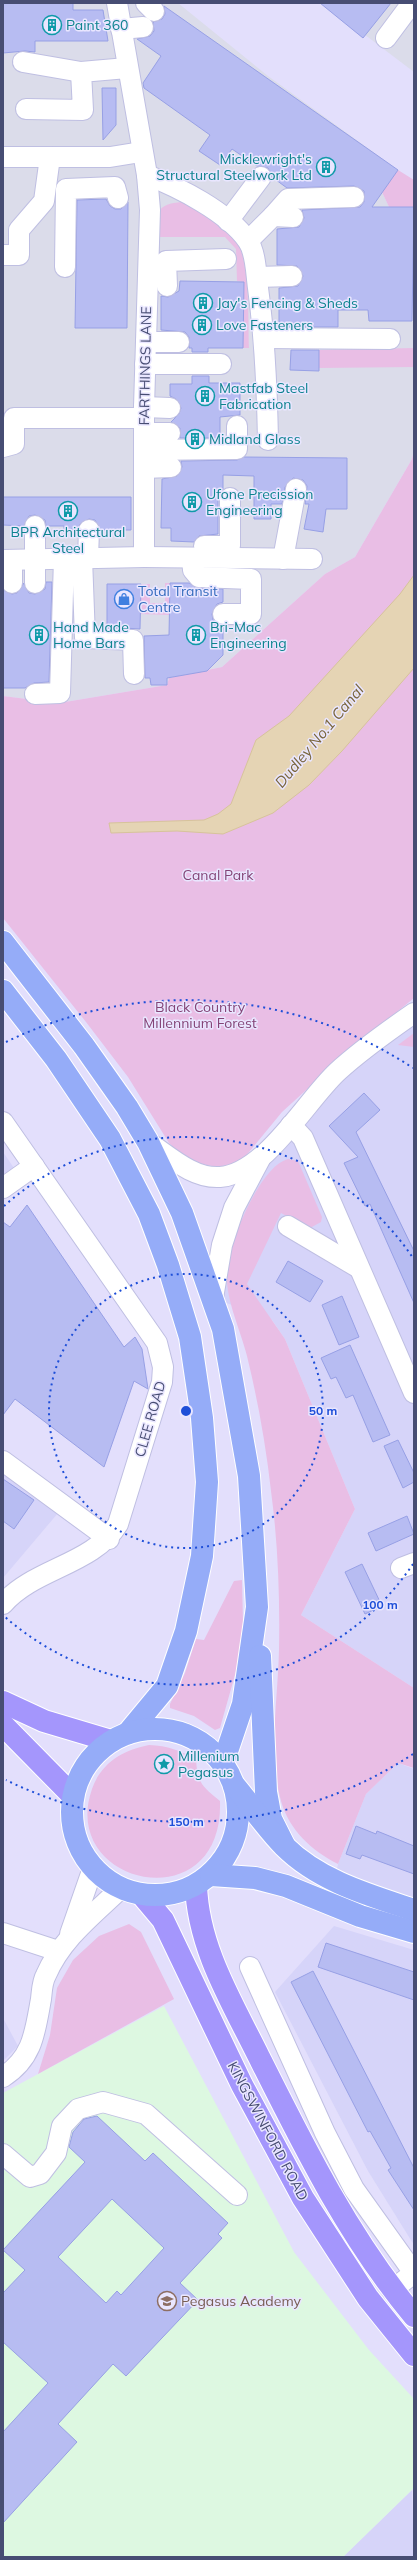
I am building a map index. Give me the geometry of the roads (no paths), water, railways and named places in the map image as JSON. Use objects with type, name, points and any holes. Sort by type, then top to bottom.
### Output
[{"type":"highway","points":[[3,942],[84,1046],[127,1107],[148,1142],[182,1213],[223,1329],[249,1476],[258,1607],[266,1792],[271,1819],[284,1845]]},
{"type":"highway","points":[[3,992],[56,1059],[110,1139],[149,1214],[168,1265],[190,1337],[202,1418],[207,1482],[202,1556],[186,1631],[167,1686],[120,1737],[95,1755],[81,1775],[74,1796],[72,1816],[75,1834],[82,1852],[93,1868],[106,1880],[121,1888],[142,1895],[170,1894],[204,1880],[255,1878],[286,1886],[360,1916],[414,1932]]},
{"type":"highway","points":[[223,1763],[243,1704],[258,1607]]},
{"type":"highway","points":[[120,1737],[154,1729],[180,1732],[204,1744],[223,1763],[234,1785],[284,1845],[298,1858],[335,1881],[368,1895],[414,1910]]},
{"type":"highway","points":[[204,1880],[227,1856],[236,1833],[238,1810],[234,1785]]},
{"type":"main road","points":[[3,1702],[44,1721],[120,1737]]},
{"type":"main road","points":[[3,1725],[74,1796]]},
{"type":"main road","name":"KINGSWINFORD ROAD","points":[[204,1880],[197,1911],[209,1952],[269,2076],[312,2161],[346,2223],[392,2290],[414,2316]]},
{"type":"main road","name":"KINGSWINFORD ROAD","points":[[142,1895],[163,1920],[242,2085],[303,2198],[368,2298],[414,2355]]},
{"type":"street","name":"FARTHINGS LANE","points":[[117,3],[141,152],[147,175],[150,210],[164,286],[146,342],[144,557]]},
{"type":"street","points":[[386,38],[412,3]]},
{"type":"street","points":[[121,30],[142,27]]},
{"type":"street","points":[[23,62],[81,72],[127,68]]},
{"type":"street","points":[[26,109],[83,110],[81,72]]},
{"type":"street","points":[[3,157],[110,157],[141,152]]},
{"type":"street","points":[[3,255],[19,255],[19,230],[44,201],[50,157]]},
{"type":"street","points":[[88,157],[90,193]]},
{"type":"street","points":[[147,175],[174,186],[206,205],[228,221],[248,241],[256,277],[264,338],[268,440]]},
{"type":"street","points":[[228,221],[261,177]]},
{"type":"street","points":[[65,267],[66,189],[90,193],[115,187],[118,198]]},
{"type":"street","points":[[248,241],[288,199],[354,197]]},
{"type":"street","points":[[273,216],[293,217]]},
{"type":"street","points":[[164,286],[166,261],[226,259]]},
{"type":"street","points":[[256,277],[292,276]]},
{"type":"street","points":[[264,338],[390,339]]},
{"type":"street","points":[[146,342],[179,342]]},
{"type":"street","points":[[145,364],[221,364]]},
{"type":"street","points":[[144,435],[170,408]]},
{"type":"street","points":[[3,448],[14,444],[8,418],[144,435],[237,450],[237,426]]},
{"type":"street","points":[[144,435],[170,433]]},
{"type":"street","points":[[144,435],[171,467]]},
{"type":"street","points":[[283,559],[296,489]]},
{"type":"street","points":[[12,583],[7,560],[144,557],[194,553],[230,546],[230,498]]},
{"type":"street","points":[[35,526],[35,582]]},
{"type":"street","points":[[35,694],[60,693],[78,558],[89,530]]},
{"type":"street","points":[[194,553],[283,559],[312,559]]},
{"type":"street","points":[[194,553],[192,570],[199,577],[251,579],[251,614],[223,614]]},
{"type":"street","points":[[78,558],[85,638],[132,640],[134,674]]},
{"type":"street","points":[[148,1142],[188,1170],[208,1177],[221,1177],[237,1173],[261,1157],[337,1072],[369,1045],[414,1013]]},
{"type":"street","name":"CLEE ROAD","points":[[3,1122],[158,1343],[163,1367],[162,1382],[118,1524],[109,1539],[81,1556],[26,1584],[11,1594],[3,1604]]},
{"type":"street","points":[[291,1125],[303,1138],[414,1393]]},
{"type":"street","points":[[212,1298],[222,1245],[234,1208],[261,1157]]},
{"type":"street","points":[[3,1188],[34,1166]]},
{"type":"street","points":[[288,1226],[360,1268]]},
{"type":"street","points":[[3,1461],[109,1539]]},
{"type":"street","points":[[3,2077],[24,2061],[34,2032],[45,1976],[63,1944],[93,1868]]},
{"type":"street","points":[[63,1944],[121,1888]]},
{"type":"street","points":[[3,1933],[63,1944]]},
{"type":"street","name":"KINGSWINFORD ROAD","points":[[250,1967],[325,2133],[354,2189],[414,2273]]},
{"type":"street","name":"KINGSWINFORD ROAD","points":[[269,2076],[293,2097],[325,2133]]},
{"type":"street","points":[[3,2154],[30,2177],[40,2174],[56,2153],[62,2126],[78,2109],[103,2102],[146,2114],[237,2195]]},
{"type":"street","points":[[392,2290],[414,2273]]},
{"type":"water","name":"Dudley No.1 Canal","points":[[414,575],[414,668],[342,751],[309,785],[273,813],[223,834],[177,831],[111,833],[109,823],[204,820],[218,814],[231,804],[256,740],[289,716],[400,594]]},
{"type":"place","name":"Paint 360","points":[[52,25]]},
{"type":"place","name":"Micklewright's Structural Steelwork Ltd","points":[[326,167]]},
{"type":"place","name":"Jay's Fencing & Sheds","points":[[203,303]]},
{"type":"place","name":"Love Fasteners","points":[[202,325]]},
{"type":"place","name":"Mastfab Steel Fabrication","points":[[205,396]]},
{"type":"place","name":"Midland Glass","points":[[195,439]]},
{"type":"place","name":"Ufone Precission Engineering","points":[[192,502]]},
{"type":"place","name":"BPR Architectural Steel","points":[[68,511]]},
{"type":"place","name":"Total Transit Centre","points":[[124,599]]},
{"type":"place","name":"Hand Made Home Bars","points":[[39,635]]},
{"type":"place","name":"Bri-Mac Engineering","points":[[196,635]]},
{"type":"place","name":"Millenium Pegasus","points":[[164,1764]]},
{"type":"place","name":"Pegasus Academy","points":[[167,2301]]},
{"type":"park label","name":"Canal Park","points":[[218,875]]},
{"type":"park label","name":"Black Country Millennium Forest","points":[[200,1016]]}]
